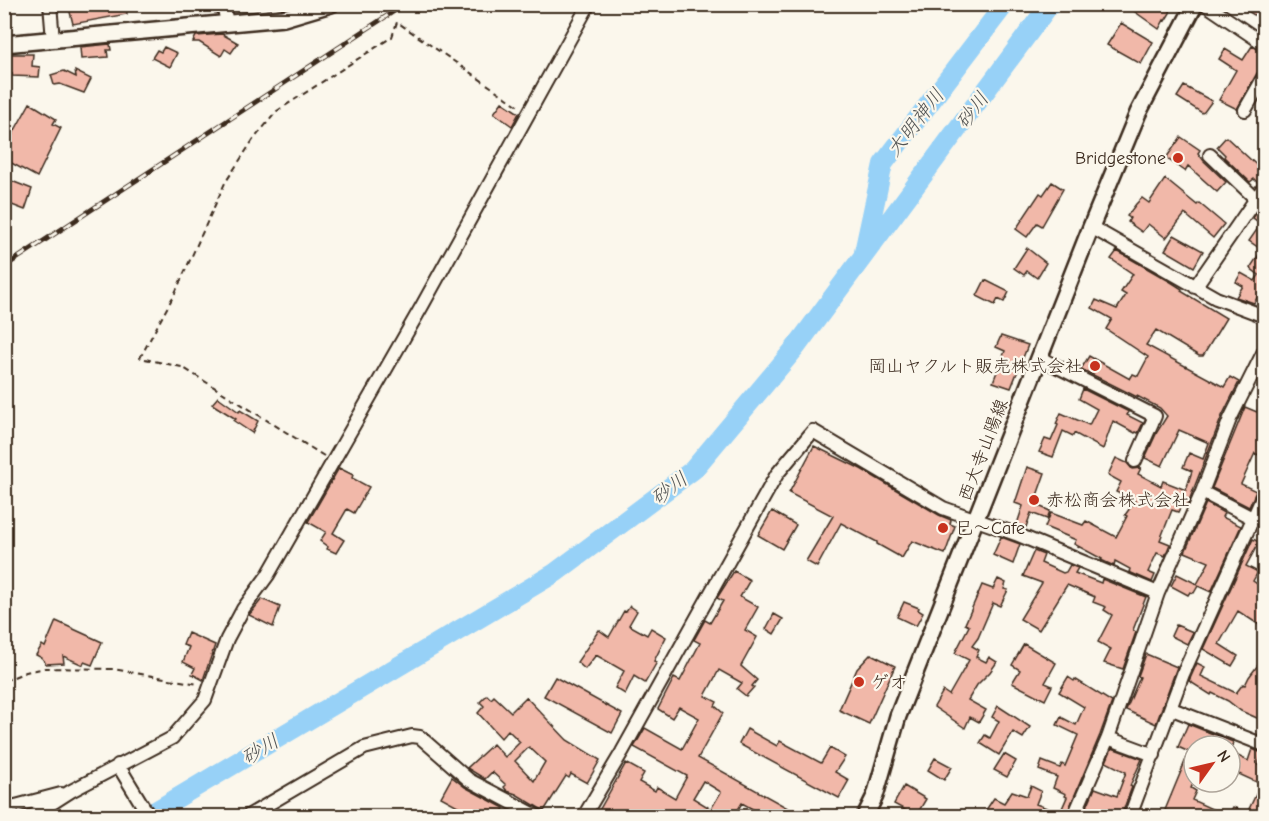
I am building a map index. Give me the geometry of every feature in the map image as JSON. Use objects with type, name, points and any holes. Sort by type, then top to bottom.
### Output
[{"type":"main road","points":[[4,44],[284,18],[332,4]]},
{"type":"main road","name":"西大寺山陽線","points":[[865,816],[875,796],[898,716],[977,520],[1090,227],[1138,113],[1195,4]]},
{"type":"street","points":[[50,4],[53,40]]},
{"type":"street","points":[[223,4],[227,23]]},
{"type":"street","points":[[32,816],[71,791],[172,738],[205,700],[227,639],[243,609],[268,575],[333,462],[530,114],[589,4]]},
{"type":"street","points":[[1205,4],[1264,44]]},
{"type":"street","points":[[1245,110],[1264,77]]},
{"type":"street","points":[[1210,155],[1256,199]]},
{"type":"street","points":[[1195,287],[1264,187]]},
{"type":"street","points":[[1090,227],[1216,298],[1264,316]]},
{"type":"street","points":[[1074,816],[1108,738],[1158,593],[1202,492],[1230,419],[1264,351]]},
{"type":"street","points":[[1040,358],[1155,416],[1135,461]]},
{"type":"street","points":[[584,816],[777,474],[813,431],[943,508],[1016,534],[1158,593]]},
{"type":"street","points":[[1202,492],[1259,521]]},
{"type":"street","points":[[1130,816],[1172,709],[1187,663],[1259,521],[1264,494]]},
{"type":"street","points":[[1172,709],[1264,745]]},
{"type":"street","points":[[248,816],[364,748],[412,736],[420,737],[469,780],[537,816]]},
{"type":"street","points":[[1108,738],[1154,755]]},
{"type":"street","points":[[118,765],[149,816]]},
{"type":"street","points":[[4,809],[71,791]]},
{"type":"path","points":[[333,462],[182,367],[140,358],[175,293],[225,183],[253,140],[277,111],[392,37],[397,21],[530,114]]},
{"type":"path","points":[[4,681],[26,672],[45,668],[113,669],[191,682],[209,688]]},
{"type":"building","points":[[68,4],[126,4],[127,14],[73,24]]},
{"type":"building","points":[[1124,4],[1171,4],[1170,13],[1159,29]]},
{"type":"building","points":[[1236,4],[1259,4],[1264,9],[1259,18]]},
{"type":"building","points":[[1121,23],[1153,42],[1141,64],[1107,45]]},
{"type":"building","points":[[222,34],[238,43],[231,53],[225,49],[221,56],[199,42],[193,42],[196,36]]},
{"type":"building","points":[[110,44],[111,50],[107,50],[108,57],[81,59],[80,47]]},
{"type":"building","points":[[1252,46],[1264,52],[1264,69],[1257,73],[1237,109],[1219,100],[1236,70],[1219,59],[1225,49],[1243,60]]},
{"type":"building","points":[[164,47],[177,53],[170,67],[152,58],[157,50],[161,52]]},
{"type":"building","points":[[4,54],[33,54],[32,66],[40,67],[39,77],[12,76],[12,73],[4,73]]},
{"type":"building","points":[[64,71],[76,77],[75,71],[91,79],[84,93],[60,84],[54,85],[51,75]]},
{"type":"building","points":[[1184,86],[1212,101],[1204,112],[1202,113],[1177,97]]},
{"type":"building","points":[[502,102],[519,113],[512,126],[494,113]]},
{"type":"building","points":[[30,103],[56,119],[53,124],[61,128],[37,177],[4,159],[4,150]]},
{"type":"building","points":[[1181,137],[1200,150],[1198,153],[1204,161],[1226,182],[1217,192],[1188,166],[1185,171],[1166,158]]},
{"type":"building","points":[[1226,137],[1264,172],[1262,179],[1257,182],[1254,179],[1250,182],[1224,157],[1225,155],[1217,147]]},
{"type":"building","points":[[4,178],[32,189],[25,210],[4,202]]},
{"type":"building","points":[[1165,179],[1224,224],[1213,238],[1185,214],[1166,238],[1148,224],[1142,232],[1128,222],[1130,218],[1127,216],[1136,204],[1142,198],[1149,203]]},
{"type":"building","points":[[1052,182],[1063,189],[1042,226],[1037,223],[1027,237],[1016,229],[1040,193],[1043,195]]},
{"type":"building","points":[[1260,208],[1264,211],[1264,300],[1258,296],[1254,303],[1236,297],[1243,286],[1236,282],[1241,273],[1255,281],[1259,275],[1250,268],[1262,250],[1249,241],[1261,224],[1253,218]]},
{"type":"building","points":[[1174,235],[1203,251],[1194,267],[1165,250]]},
{"type":"building","points":[[1027,248],[1046,263],[1037,278],[1027,271],[1024,275],[1014,268]]},
{"type":"building","points":[[1117,251],[1171,282],[1182,289],[1181,291],[1226,318],[1203,356],[1199,356],[1156,330],[1146,345],[1224,387],[1230,377],[1239,382],[1222,416],[1187,506],[1182,504],[1178,512],[1172,510],[1160,540],[1170,544],[1165,556],[1157,553],[1148,572],[1155,575],[1152,582],[1129,572],[1130,569],[1115,561],[1114,566],[1101,560],[1074,544],[1076,540],[1045,527],[1051,513],[1083,525],[1086,521],[1116,537],[1127,516],[1125,515],[1135,501],[1116,492],[1121,482],[1108,475],[1116,458],[1127,463],[1132,469],[1141,468],[1138,474],[1161,486],[1163,481],[1186,490],[1192,471],[1183,467],[1189,453],[1203,459],[1209,443],[1179,430],[1162,466],[1145,458],[1167,416],[1160,408],[1081,369],[1089,356],[1130,379],[1133,374],[1138,376],[1148,357],[1106,329],[1112,319],[1092,308],[1096,300],[1117,309],[1126,295],[1121,292],[1133,274],[1111,259]]},
{"type":"building","points":[[985,280],[1009,292],[1004,302],[998,299],[995,305],[977,296]]},
{"type":"building","points":[[1001,336],[1028,345],[1011,388],[993,382],[1005,351],[996,347]]},
{"type":"building","points":[[1083,389],[1129,412],[1127,415],[1143,423],[1138,433],[1113,421],[1103,449],[1074,433],[1073,436],[1063,431],[1053,457],[1039,452],[1045,439],[1051,441],[1061,413],[1089,425],[1097,409],[1079,399]]},
{"type":"building","points":[[1264,395],[1264,458],[1255,453],[1241,484],[1256,491],[1249,507],[1212,488],[1245,407],[1257,412]]},
{"type":"building","points":[[218,397],[239,412],[240,410],[258,421],[252,433],[234,421],[236,419],[212,404]]},
{"type":"building","points":[[814,446],[861,469],[951,520],[950,524],[955,526],[945,554],[912,541],[902,558],[841,523],[817,567],[806,561],[833,516],[789,493]]},
{"type":"building","points":[[1027,467],[1045,473],[1034,504],[1050,511],[1047,519],[1031,513],[1026,527],[1017,524],[1023,506],[1015,503]]},
{"type":"building","points":[[339,468],[369,487],[354,513],[347,509],[333,533],[344,540],[336,553],[327,549],[328,547],[320,541],[326,532],[308,522]]},
{"type":"building","points":[[1206,503],[1224,513],[1222,517],[1241,526],[1211,592],[1198,586],[1194,593],[1190,592],[1188,595],[1171,586],[1177,574],[1197,584],[1209,562],[1185,552]]},
{"type":"building","points":[[772,511],[796,525],[782,549],[758,535]]},
{"type":"building","points":[[1001,537],[1020,544],[1013,564],[993,555]]},
{"type":"building","points":[[1253,539],[1259,542],[1246,566],[1258,572],[1253,581],[1263,588],[1259,593],[1264,597],[1264,628],[1238,611],[1219,644],[1238,656],[1232,666],[1203,649]]},
{"type":"building","points":[[1034,551],[1044,555],[1041,563],[1063,573],[1070,565],[1078,568],[1075,573],[1101,583],[1102,579],[1146,597],[1133,630],[1136,632],[1123,669],[1104,663],[1111,649],[1098,642],[1112,615],[1104,610],[1106,607],[1093,602],[1095,597],[1067,585],[1039,630],[1020,619],[1042,583],[1023,576]]},
{"type":"building","points":[[734,571],[750,580],[740,597],[758,607],[745,630],[757,637],[741,666],[757,680],[746,696],[737,689],[742,683],[719,670],[705,696],[717,702],[715,706],[723,713],[698,758],[802,816],[765,816],[742,803],[734,816],[596,816],[626,763],[644,773],[639,782],[655,791],[657,787],[675,798],[687,776],[634,747],[645,728],[682,749],[699,718],[679,707],[672,718],[658,709],[674,678],[680,681],[700,643],[694,640],[705,620],[710,623],[723,601],[717,598]],"holes":[[[703,781],[721,792],[711,809],[693,798]]]},
{"type":"building","points":[[998,579],[1006,583],[1004,589],[1008,590],[1000,606],[993,603],[978,638],[972,646],[979,650],[976,657],[986,662],[989,657],[997,662],[977,685],[968,700],[986,710],[979,722],[970,717],[965,728],[934,707],[943,691],[949,695],[969,660],[955,653],[969,626],[965,624],[982,585],[993,589]]},
{"type":"building","points":[[262,599],[280,607],[273,627],[249,615]]},
{"type":"building","points":[[904,602],[919,608],[918,610],[923,613],[916,626],[897,617]]},
{"type":"building","points":[[630,606],[637,611],[629,625],[647,635],[651,628],[666,637],[654,661],[657,662],[645,683],[634,676],[625,694],[615,688],[624,671],[596,655],[585,669],[577,662],[599,630],[609,637],[624,611],[626,612]]},
{"type":"building","points":[[774,614],[783,619],[774,634],[766,629]]},
{"type":"building","points":[[56,621],[102,642],[92,665],[84,662],[83,665],[63,656],[64,663],[46,664],[36,655],[42,645],[45,647]]},
{"type":"building","points":[[1176,625],[1193,632],[1187,644],[1171,636]]},
{"type":"building","points":[[188,633],[215,645],[203,680],[192,674],[195,668],[183,662],[189,647],[183,645]]},
{"type":"building","points":[[1024,644],[1056,663],[1045,683],[1052,686],[1045,700],[1012,683],[1020,670],[1012,665]]},
{"type":"building","points":[[871,654],[895,666],[869,724],[839,710],[857,669]]},
{"type":"building","points":[[1146,654],[1177,667],[1156,724],[1126,710],[1140,677],[1138,676]]},
{"type":"building","points":[[1264,657],[1264,721],[1241,711],[1212,693],[1211,695],[1189,681],[1197,663],[1205,667],[1201,676],[1236,693],[1243,684],[1245,685]]},
{"type":"building","points":[[555,677],[622,714],[612,733],[544,696]]},
{"type":"building","points":[[1068,677],[1112,702],[1066,816],[998,816],[986,810],[994,798],[1004,803],[1012,791],[1027,796],[1031,786],[1041,791],[1036,804],[1060,813],[1067,797],[1066,794],[1053,788],[1057,777],[1039,770],[1042,761],[1060,768],[1062,764],[1065,766],[1078,735],[1057,725],[1061,717],[1076,725],[1084,707],[1059,692]]},
{"type":"building","points":[[487,695],[491,699],[494,696],[511,712],[526,697],[567,740],[600,760],[587,783],[571,774],[569,778],[566,776],[544,811],[507,791],[504,787],[506,785],[492,772],[485,779],[467,768],[493,744],[505,757],[520,742],[508,730],[501,738],[478,713],[484,706],[480,702]],"holes":[[[529,747],[545,762],[534,781],[515,761]]]},
{"type":"building","points":[[998,706],[1030,727],[1023,738],[1013,732],[999,755],[980,743],[985,735],[990,738],[999,721],[992,717]]},
{"type":"building","points":[[1188,724],[1213,734],[1184,734]]},
{"type":"building","points":[[747,729],[777,746],[780,741],[821,763],[830,748],[845,757],[835,772],[849,780],[839,798],[739,744]]},
{"type":"building","points":[[1112,748],[1142,759],[1130,786],[1132,787],[1121,816],[1114,814],[1113,816],[1083,816],[1095,788],[1117,796],[1126,772],[1106,762]]},
{"type":"building","points":[[1252,749],[1262,753],[1258,765],[1264,768],[1264,816],[1228,816],[1233,807],[1247,813],[1261,784],[1242,775],[1242,758],[1248,761]]},
{"type":"building","points":[[1004,754],[1016,761],[1007,777],[994,770]]},
{"type":"building","points":[[935,758],[952,767],[944,780],[928,770]]},
{"type":"building","points":[[1182,769],[1182,794],[1195,794],[1192,800],[1227,816],[1179,816],[1165,810]]},
{"type":"building","points":[[452,777],[465,787],[504,808],[500,816],[476,816],[441,797]]},
{"type":"building","points":[[904,786],[926,799],[916,816],[894,804]]},
{"type":"waterway","name":"大明神川","points":[[864,252],[883,164],[1005,4]]},
{"type":"waterway","name":"砂川","points":[[147,816],[555,573],[693,470],[796,347],[1050,4]]},
{"type":"railway","points":[[4,267],[405,4]]},
{"type":"place","name":"Bridgestone","points":[[1178,158]]},
{"type":"place","name":"岡山ヤクルト販売株式会社","points":[[1095,366]]},
{"type":"place","name":"赤松商会株式会社","points":[[1034,500]]},
{"type":"place","name":"巳～Cafe","points":[[943,528]]},
{"type":"place","name":"ゲオ","points":[[859,682]]}]
